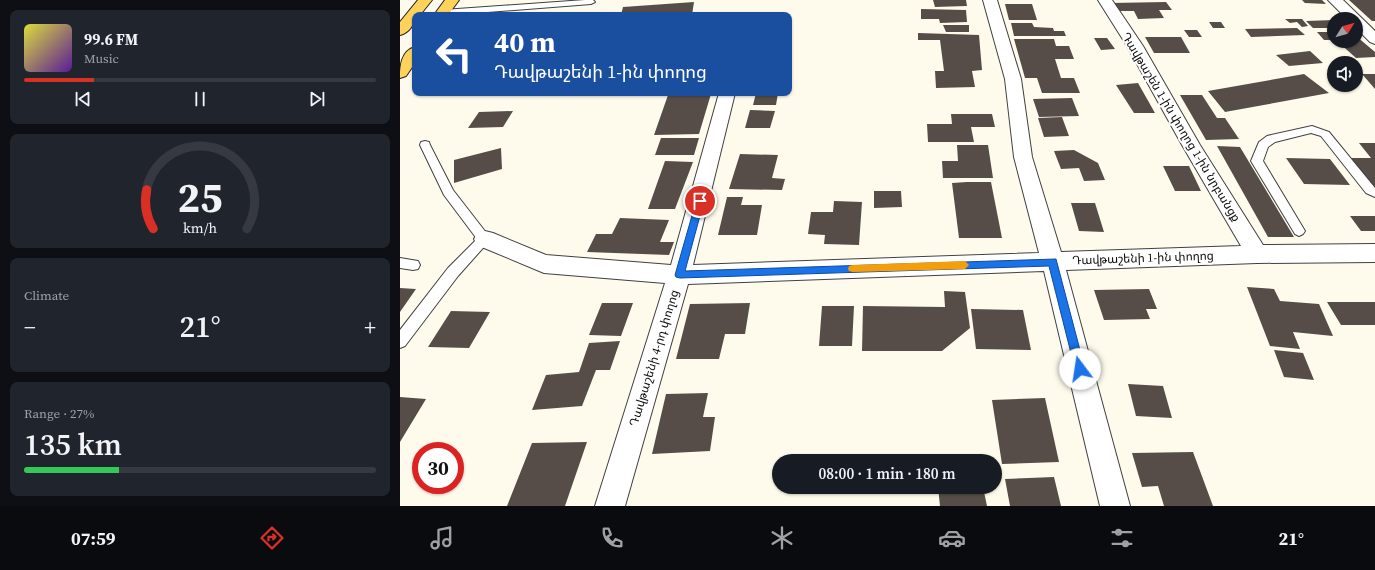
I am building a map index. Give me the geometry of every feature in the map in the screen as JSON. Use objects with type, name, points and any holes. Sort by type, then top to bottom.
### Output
[{"type":"main road","points":[[415,12],[425,0]]},
{"type":"main road","points":[[443,12],[452,0]]},
{"type":"main road","points":[[400,31],[412,16]]},
{"type":"main road","points":[[400,73],[412,56]]},
{"type":"street","points":[[990,0],[1013,79],[1022,157],[1053,262],[1115,506]]},
{"type":"street","name":"Դավթաշեն 1-ին փողոց 1-ին նրբանցք","points":[[1105,0],[1135,46],[1191,145],[1257,254]]},
{"type":"street","points":[[1335,0],[1347,12]]},
{"type":"street","points":[[1363,28],[1375,39]]},
{"type":"street","name":"Դավթաշենի 4-րդ փողոց","points":[[610,506],[680,275],[713,156],[726,96]]},
{"type":"street","name":"Դավթաշենի 1-ին փողոց","points":[[485,239],[544,264],[680,275],[1257,254],[1375,253]]},
{"type":"lane","points":[[467,12],[591,2]]},
{"type":"lane","points":[[1298,231],[1258,161],[1263,145],[1271,139],[1312,129],[1325,134],[1370,190],[1375,193]]},
{"type":"lane","points":[[400,341],[453,272],[472,250],[485,239],[448,192],[425,145]]},
{"type":"building","points":[[933,0],[966,0],[967,6],[935,7]]},
{"type":"building","points":[[1302,0],[1322,0],[1326,4],[1305,3]]},
{"type":"building","points":[[1349,0],[1375,0],[1375,21],[1372,21]]},
{"type":"building","points":[[694,2],[692,12],[622,12],[623,7]]},
{"type":"building","points":[[1166,2],[1172,10],[1159,10],[1164,18],[1138,19],[1134,11],[1116,11],[1111,3]]},
{"type":"building","points":[[1005,4],[1032,4],[1037,20],[1009,20]]},
{"type":"building","points":[[921,9],[966,10],[967,22],[940,23],[939,19],[921,19]]},
{"type":"building","points":[[1285,19],[1302,19],[1308,26],[1302,27],[1297,22],[1290,23]]},
{"type":"building","points":[[1327,20],[1327,28],[1313,28],[1306,21]]},
{"type":"building","points":[[1209,22],[1221,22],[1225,28],[1213,28]]},
{"type":"building","points":[[1011,23],[1032,23],[1034,27],[1053,28],[1054,31],[1064,31],[1066,36],[1014,36]]},
{"type":"building","points":[[943,25],[969,25],[969,32],[946,32]]},
{"type":"building","points":[[1297,28],[1305,35],[1251,37],[1245,29]]},
{"type":"building","points":[[1184,30],[1197,30],[1202,37],[1189,37]]},
{"type":"building","points":[[1317,32],[1327,32],[1327,40],[1324,40]]},
{"type":"building","points":[[918,33],[979,35],[982,70],[972,71],[975,87],[936,88],[935,71],[944,71],[940,40],[918,40]]},
{"type":"building","points":[[1145,37],[1181,37],[1190,53],[1154,53]]},
{"type":"building","points":[[1094,38],[1107,38],[1115,49],[1101,50]]},
{"type":"building","points":[[1014,39],[1054,39],[1056,46],[1069,46],[1074,59],[1055,59],[1061,78],[1074,78],[1080,93],[1042,93],[1037,78],[1025,78]]},
{"type":"building","points":[[1363,42],[1375,52],[1375,57],[1354,56],[1345,48],[1363,48]]},
{"type":"building","points":[[1310,51],[1323,63],[1289,66],[1276,55]]},
{"type":"building","points":[[1304,74],[1329,93],[1225,112],[1208,91]]},
{"type":"building","points":[[1363,74],[1375,74],[1375,89],[1363,75]]},
{"type":"building","points":[[1138,83],[1155,113],[1134,113],[1116,85]]},
{"type":"building","points":[[1180,95],[1202,95],[1217,118],[1225,118],[1239,139],[1206,140]]},
{"type":"building","points":[[668,96],[710,96],[699,134],[654,135]]},
{"type":"building","points":[[755,96],[778,96],[776,105],[753,105]]},
{"type":"building","points":[[1072,98],[1079,116],[1039,117],[1033,99]]},
{"type":"building","points":[[750,110],[775,111],[770,128],[745,128]]},
{"type":"building","points":[[513,111],[503,127],[468,128],[479,112]]},
{"type":"building","points":[[951,114],[992,114],[995,127],[971,127],[974,142],[928,142],[927,124],[952,124]]},
{"type":"building","points":[[1062,117],[1069,136],[1044,137],[1038,118]]},
{"type":"building","points":[[661,138],[699,138],[694,155],[655,155]]},
{"type":"building","points":[[1359,143],[1375,143],[1375,187],[1370,187],[1347,158],[1371,158]]},
{"type":"building","points":[[957,145],[988,145],[993,178],[943,178],[942,161],[958,161]]},
{"type":"building","points":[[1217,146],[1240,147],[1294,237],[1268,237]]},
{"type":"building","points":[[501,148],[502,169],[454,183],[454,160]]},
{"type":"building","points":[[1074,150],[1098,163],[1105,180],[1084,181],[1079,168],[1061,169],[1054,151]]},
{"type":"building","points":[[740,154],[778,155],[772,178],[785,179],[782,190],[729,189]]},
{"type":"building","points":[[1286,158],[1330,159],[1350,185],[1304,184]]},
{"type":"building","points":[[665,161],[693,162],[675,209],[648,209]]},
{"type":"building","points":[[1163,166],[1189,166],[1201,191],[1175,191]]},
{"type":"building","points":[[991,182],[1002,238],[959,238],[952,183]]},
{"type":"building","points":[[874,191],[901,191],[902,207],[874,208]]},
{"type":"building","points":[[727,197],[743,197],[741,205],[762,205],[757,235],[718,235]]},
{"type":"building","points":[[834,201],[862,202],[859,245],[824,244],[825,235],[808,234],[811,212],[833,212]]},
{"type":"building","points":[[1071,203],[1095,203],[1104,232],[1079,231]]},
{"type":"building","points":[[1350,216],[1375,216],[1375,231],[1361,231]]},
{"type":"building","points":[[620,218],[669,220],[660,242],[674,242],[669,255],[587,252],[596,234],[612,234]]},
{"type":"building","points":[[1247,287],[1274,289],[1280,301],[1319,304],[1333,336],[1293,332],[1300,349],[1270,346]]},
{"type":"building","points":[[400,288],[416,289],[400,312]]},
{"type":"building","points":[[1149,289],[1157,309],[1146,309],[1150,319],[1104,320],[1094,290]]},
{"type":"building","points":[[944,291],[965,292],[970,328],[942,351],[862,351],[863,306],[945,307]]},
{"type":"building","points":[[1327,302],[1375,302],[1375,325],[1341,325]]},
{"type":"building","points":[[602,303],[633,303],[621,336],[589,335]]},
{"type":"building","points":[[750,303],[745,334],[725,334],[719,359],[676,359],[690,304]]},
{"type":"building","points":[[822,306],[854,306],[852,346],[819,346]]},
{"type":"building","points":[[971,309],[1023,310],[1031,350],[976,349]]},
{"type":"building","points":[[451,311],[490,312],[469,348],[428,347]]},
{"type":"building","points":[[620,341],[610,370],[596,370],[582,406],[532,410],[546,375],[579,372],[589,343]]},
{"type":"building","points":[[1274,350],[1303,353],[1314,380],[1284,377]]},
{"type":"building","points":[[1128,384],[1163,386],[1172,418],[1136,416]]},
{"type":"building","points":[[708,393],[703,417],[715,417],[710,451],[652,454],[666,394]]},
{"type":"building","points":[[400,397],[426,399],[400,442]]},
{"type":"building","points":[[1045,398],[1059,462],[1002,464],[1002,454],[1000,454],[992,400]]},
{"type":"building","points":[[587,442],[565,506],[507,506],[532,443]]},
{"type":"building","points":[[1193,452],[1213,506],[1164,506],[1158,486],[1142,487],[1132,453]]},
{"type":"building","points":[[1054,477],[1061,506],[1010,506],[1005,479]]},
{"type":"building","points":[[939,494],[984,494],[987,506],[940,506]]},
{"type":"slow traffic","points":[[853,269],[965,265]]},
{"type":"route","points":[[700,201],[680,275],[1053,262],[1080,369]]}]
